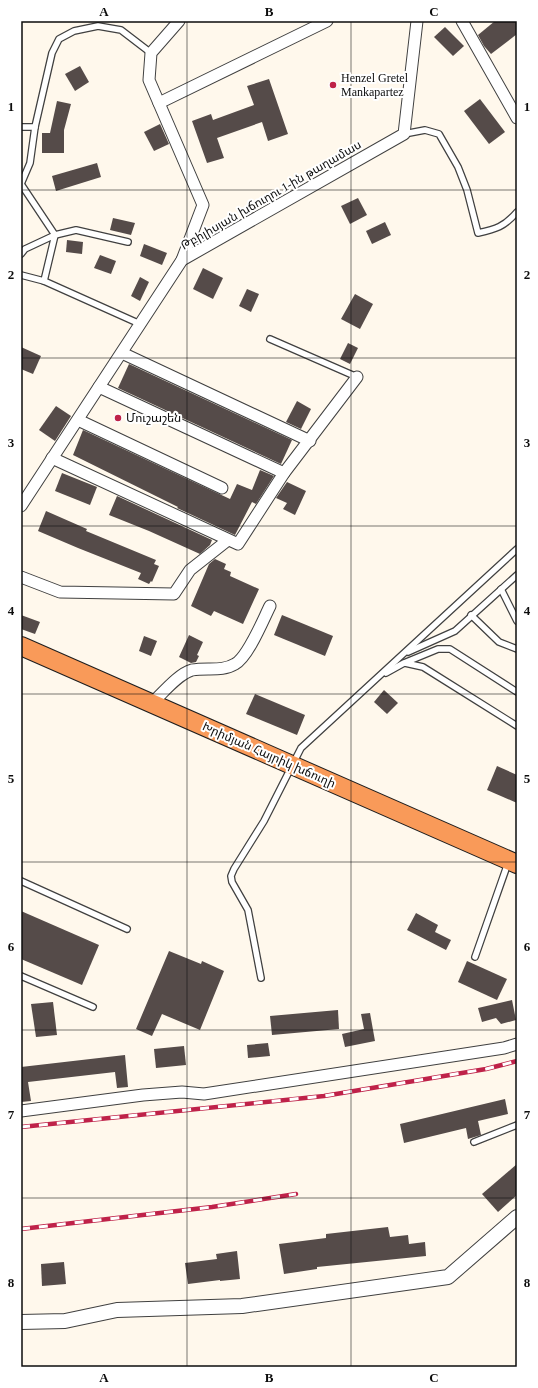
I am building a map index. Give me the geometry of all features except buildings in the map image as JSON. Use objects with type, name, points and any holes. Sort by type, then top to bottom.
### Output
[{"type":"highway","name":"Խրիմյան Հայրիկ խճուղի","points":[[21,646],[513,862]]},
{"type":"street","points":[[178,21],[150,53],[149,80],[203,205],[182,260]]},
{"type":"street","points":[[159,103],[327,21]]},
{"type":"street","points":[[404,134],[417,21]]},
{"type":"street","points":[[462,21],[517,118]]},
{"type":"street","name":"Թբիլիսյան խճուղու 1-ին թաղամաս","points":[[21,506],[182,260],[404,134]]},
{"type":"street","points":[[122,353],[310,442]]},
{"type":"street","points":[[52,458],[238,544],[284,474],[310,442],[358,377]]},
{"type":"street","points":[[99,387],[284,474]]},
{"type":"street","points":[[78,420],[222,488]]},
{"type":"street","points":[[21,577],[60,592],[174,594],[190,570],[228,540]]},
{"type":"street","points":[[152,703],[180,676],[192,670],[224,668],[236,664],[247,651],[270,606]]},
{"type":"street","points":[[21,1111],[143,1095],[182,1092],[204,1094],[497,1049],[517,1044]]},
{"type":"street","points":[[21,1322],[66,1320],[117,1310],[242,1306],[448,1277],[517,1217]]},
{"type":"lane","points":[[44,281],[55,235],[21,184],[30,163],[35,128],[52,54],[59,39],[74,31],[98,26],[121,30],[150,53]]},
{"type":"lane","points":[[21,127],[35,128]]},
{"type":"lane","points":[[404,134],[425,130],[439,134],[458,167],[467,190],[478,233],[498,229],[517,212]]},
{"type":"lane","points":[[21,254],[25,249],[55,235],[76,230],[128,242]]},
{"type":"lane","points":[[21,275],[44,281],[140,324]]},
{"type":"lane","points":[[270,339],[358,377]]},
{"type":"lane","points":[[260,978],[248,910],[235,890],[231,876],[264,821],[301,748],[517,549]]},
{"type":"lane","points":[[403,654],[455,631],[517,575]]},
{"type":"lane","points":[[501,589],[517,621]]},
{"type":"lane","points":[[471,615],[499,642],[517,649]]},
{"type":"lane","points":[[375,680],[404,663],[438,649],[450,649],[517,692]]},
{"type":"lane","points":[[404,663],[423,667],[517,726]]},
{"type":"lane","points":[[475,957],[513,862]]},
{"type":"lane","points":[[21,881],[127,929]]},
{"type":"lane","points":[[21,976],[93,1007]]},
{"type":"lane","points":[[474,1142],[517,1126]]},
{"type":"railway","points":[[21,1127],[324,1096],[486,1069],[517,1061]]},
{"type":"railway","points":[[21,1229],[212,1207],[296,1194]]},
{"type":"place","name":"Henzel Gretel Mankapartez","points":[[333,85]]},
{"type":"place","name":"Մուշաշեն","points":[[118,418]]}]
